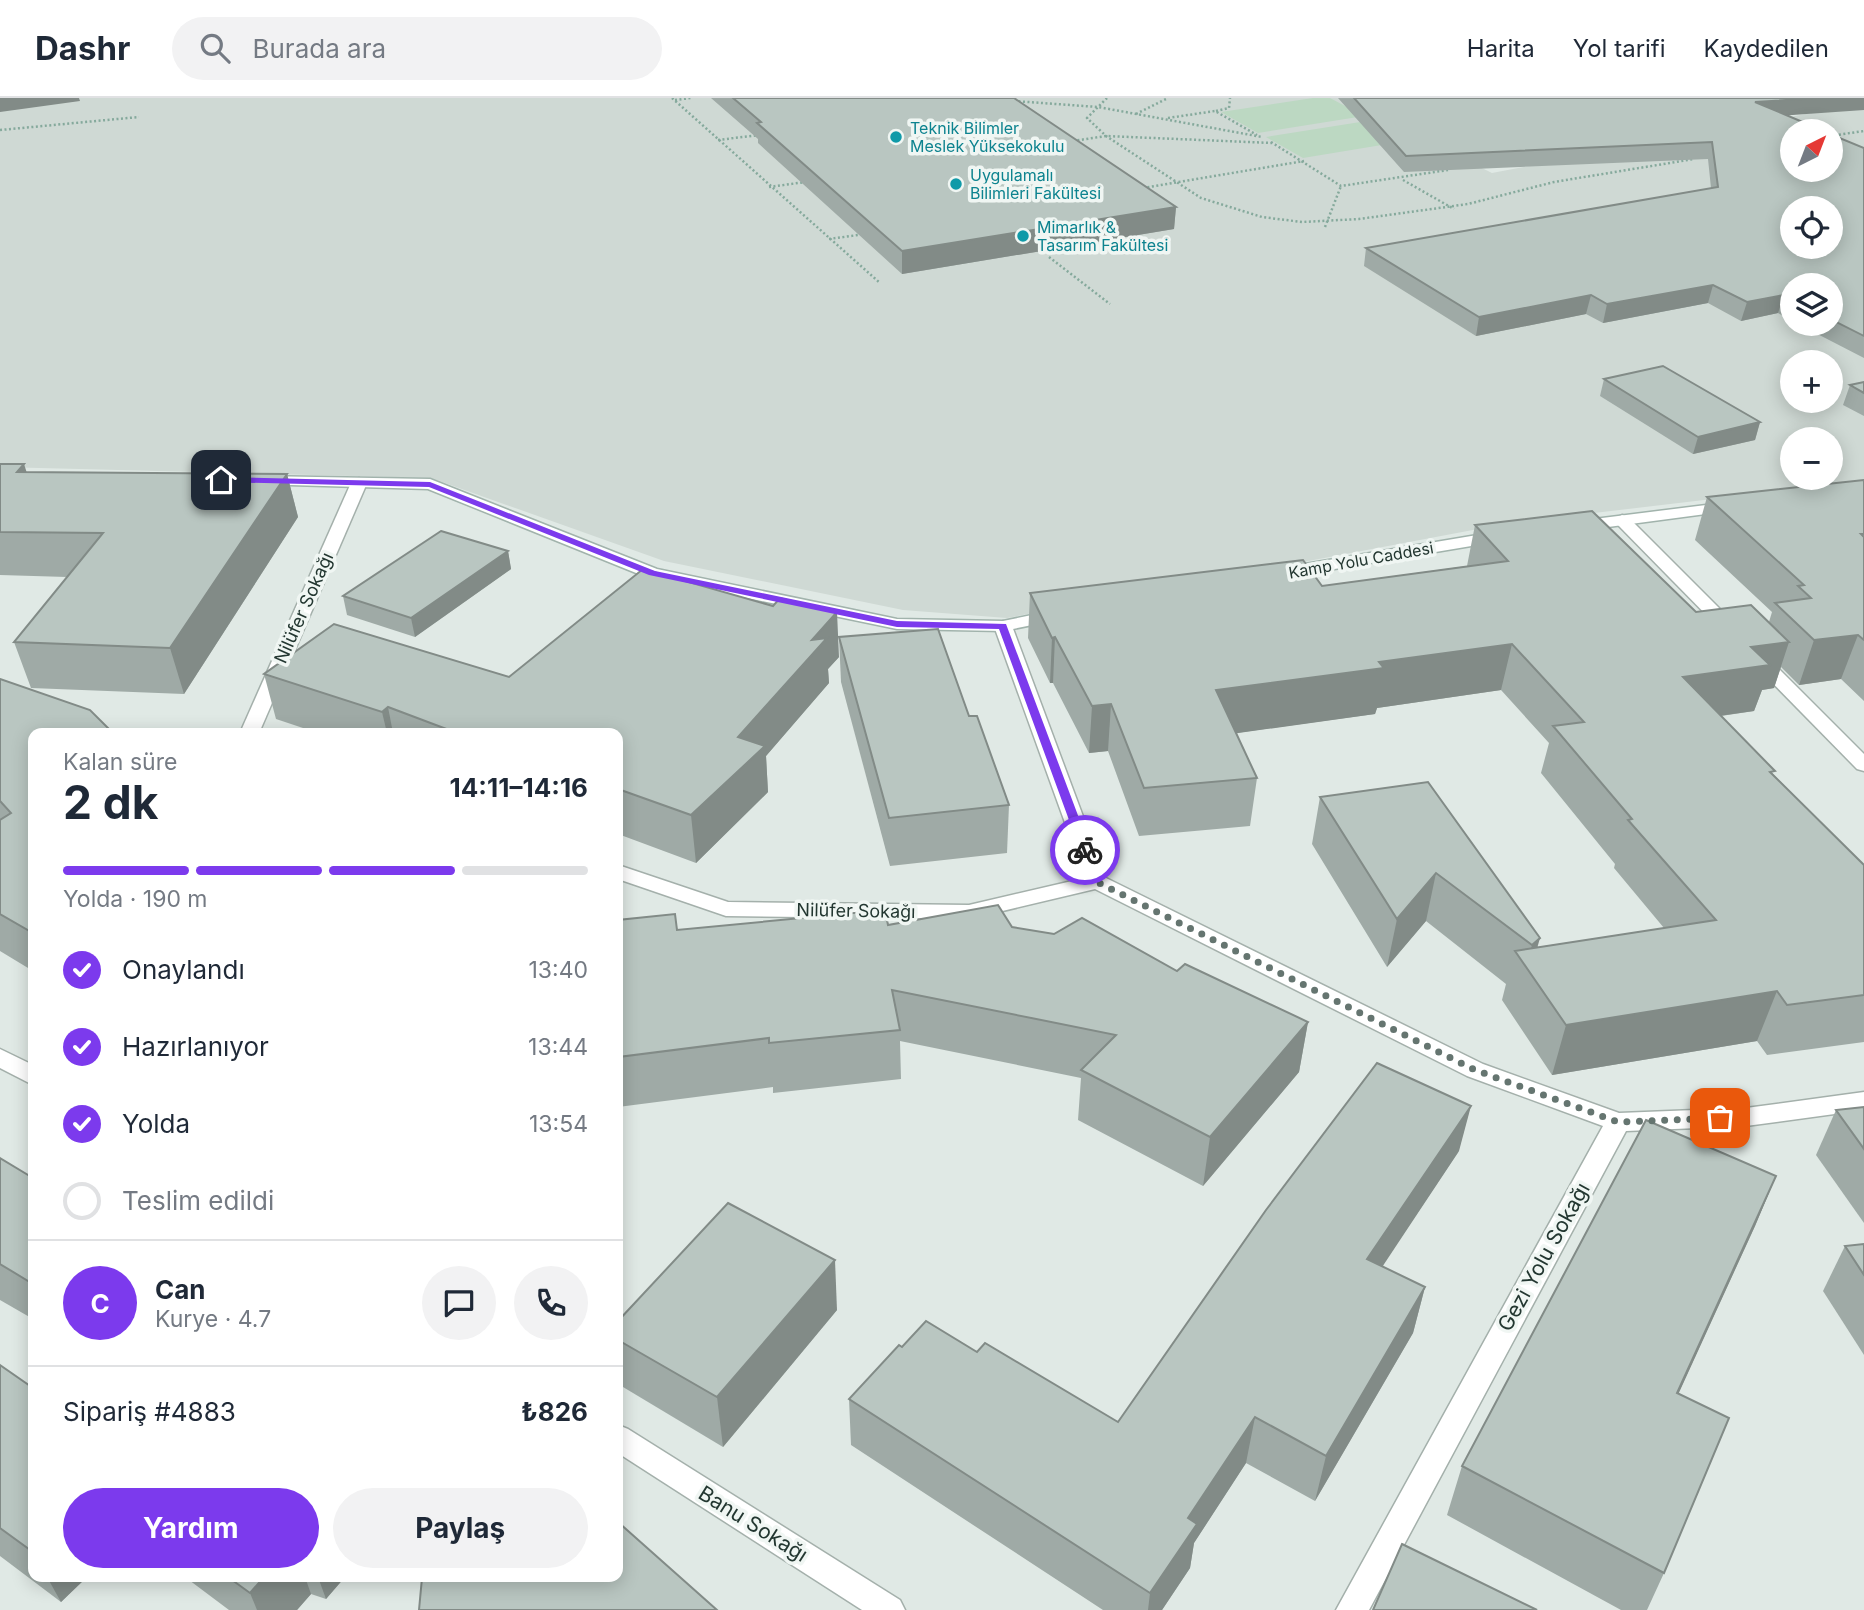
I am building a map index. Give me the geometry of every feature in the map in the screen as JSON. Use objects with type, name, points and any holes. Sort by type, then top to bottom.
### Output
[{"type":"street","points":[[249,481],[430,484],[652,573],[897,624],[1003,626],[1067,613]]},
{"type":"street","name":"Nilüfer Sokağı","points":[[251,728],[359,483]]},
{"type":"street","points":[[1557,528],[1743,505]]},
{"type":"street","points":[[1622,520],[1864,765]]},
{"type":"street","name":"Kamp Yolu Caddesi","points":[[1264,576],[1518,534]]},
{"type":"street","points":[[1003,626],[1097,882],[1475,1070],[1618,1122],[1746,1117],[1864,1101]]},
{"type":"street","name":"Nilüfer Sokağı","points":[[623,875],[726,909],[969,912],[1097,882]]},
{"type":"street","points":[[0,1057],[28,1073]]},
{"type":"street","name":"Gezi Yolu Sokağı","points":[[1352,1610],[1618,1122]]},
{"type":"street","name":"Banu Sokağı","points":[[623,1441],[889,1610]]},
{"type":"path","points":[[673,99],[691,98]]},
{"type":"path","points":[[1107,98],[1087,118],[1106,136],[1175,182],[1201,198],[1262,217],[1302,222],[1449,206],[1554,182],[1699,158]]},
{"type":"path","points":[[1135,114],[1168,98]]},
{"type":"path","points":[[1163,119],[1229,108],[1230,98]]},
{"type":"path","points":[[673,99],[880,284]]},
{"type":"path","points":[[1005,103],[1018,101],[1098,107],[1262,137]]},
{"type":"path","points":[[1215,111],[1304,161],[1341,186],[1402,179],[1459,167]]},
{"type":"path","points":[[0,130],[139,117]]},
{"type":"path","points":[[1843,134],[1864,131]]},
{"type":"path","points":[[718,140],[759,135]]},
{"type":"path","points":[[1068,142],[1106,136],[1272,143]]},
{"type":"path","points":[[1139,188],[1304,161]]},
{"type":"path","points":[[1402,179],[1454,209]]},
{"type":"path","points":[[769,187],[808,181]]},
{"type":"path","points":[[1325,227],[1341,186]]},
{"type":"path","points":[[829,239],[869,233]]},
{"type":"path","points":[[1048,257],[1110,304]]},
{"type":"shaded area","points":[[0,98],[1340,98],[1492,173],[1864,103],[1864,481],[1843,483],[1843,427],[1780,427],[1780,490],[1788,490],[1510,523],[1007,618],[903,610],[664,561],[431,478],[0,467]]},
{"type":"green space","points":[[1313,98],[1330,98],[1364,116],[1258,133],[1221,112]]},
{"type":"green space","points":[[1373,120],[1412,140],[1303,158],[1266,137]]},
{"type":"building","points":[[733,98],[1014,98],[1176,207],[902,251],[757,123],[761,122]]},
{"type":"building","points":[[1354,98],[1818,98],[1755,102],[1795,119],[1780,119],[1780,182],[1843,182],[1843,139],[1864,148],[1864,336],[1843,326],[1843,273],[1780,273],[1780,296],[1747,302],[1713,285],[1607,304],[1591,295],[1479,317],[1366,248],[1718,187],[1712,142],[1406,156]]},
{"type":"building","points":[[1663,366],[1760,422],[1698,437],[1604,379]]},
{"type":"building","points":[[1864,382],[1864,393],[1850,385]]},
{"type":"building","points":[[0,464],[24,464],[17,472],[287,474],[170,648],[14,642],[103,533],[0,532]]},
{"type":"building","points":[[1864,480],[1864,534],[1861,534],[1864,537],[1864,640],[1858,635],[1814,640],[1775,603],[1811,598],[1798,586],[1804,585],[1707,497],[1780,489],[1843,490],[1843,482]]},
{"type":"building","points":[[1592,511],[1696,612],[1751,605],[1789,642],[1751,647],[1770,665],[1683,677],[1775,771],[1770,772],[1864,865],[1864,995],[1787,1005],[1777,991],[1566,1025],[1515,951],[1716,920],[1628,820],[1632,819],[1553,726],[1584,722],[1512,644],[1379,662],[1384,668],[1216,690],[1257,778],[1144,788],[1111,704],[1092,706],[1055,637],[1052,638],[1030,593],[1303,560],[1322,586],[1508,561],[1475,525]]},
{"type":"building","points":[[441,531],[508,551],[411,618],[343,596]]},
{"type":"building","points":[[643,569],[773,606],[780,598],[837,612],[812,640],[827,638],[738,737],[765,746],[691,815],[623,791],[623,728],[444,728],[388,707],[382,712],[264,674],[334,624],[509,677]]},
{"type":"building","points":[[938,629],[969,716],[977,716],[1009,805],[889,818],[839,637]]},
{"type":"building","points":[[0,679],[90,710],[108,728],[28,728],[28,930],[0,914],[0,820],[11,813],[0,801]]},
{"type":"building","points":[[1428,782],[1540,938],[1532,945],[1436,873],[1397,919],[1320,797]]},
{"type":"building","points":[[998,905],[1012,927],[1054,934],[1082,918],[1177,971],[1185,964],[1308,1022],[1210,1137],[1081,1070],[1116,1035],[892,990],[900,1030],[769,1043],[769,1038],[623,1056],[623,919],[675,914],[677,930],[885,910],[888,925]]},
{"type":"building","points":[[1377,1063],[1471,1106],[1367,1259],[1425,1287],[1326,1456],[1255,1417],[1188,1518],[1197,1524],[1150,1593],[849,1399],[899,1345],[902,1347],[926,1321],[977,1352],[985,1343],[1118,1422],[1266,1210]]},
{"type":"building","points":[[1864,1107],[1864,1149],[1836,1110]]},
{"type":"building","points":[[1646,1120],[1776,1176],[1677,1393],[1729,1418],[1664,1573],[1462,1466]]},
{"type":"building","points":[[0,1158],[28,1175],[28,1281],[0,1264]]},
{"type":"building","points":[[728,1203],[835,1260],[717,1397],[623,1343],[623,1316]]},
{"type":"building","points":[[1864,1244],[1864,1275],[1845,1246]]},
{"type":"building","points":[[0,1365],[28,1385],[28,1548],[0,1528]]},
{"type":"building","points":[[623,1526],[717,1610],[419,1610],[422,1582],[623,1582]]},
{"type":"building","points":[[1402,1544],[1537,1610],[1373,1610]]},
{"type":"building","points":[[235,1582],[260,1582],[250,1593]]},
{"type":"way so far","points":[[1085,850],[1097,882],[1475,1070],[1618,1122],[1720,1118]]},
{"type":"place","name":"Teknik Bilimler Meslek Yüksekokulu","points":[[896,137]]},
{"type":"place","name":"Uygulamalı Bilimleri Fakültesi","points":[[956,184]]},
{"type":"place","name":"Mimarlık & Tasarım Fakültesi","points":[[1023,236]]},
{"type":"route","points":[[221,480],[430,484],[652,573],[897,624],[1003,626],[1085,850]]}]
